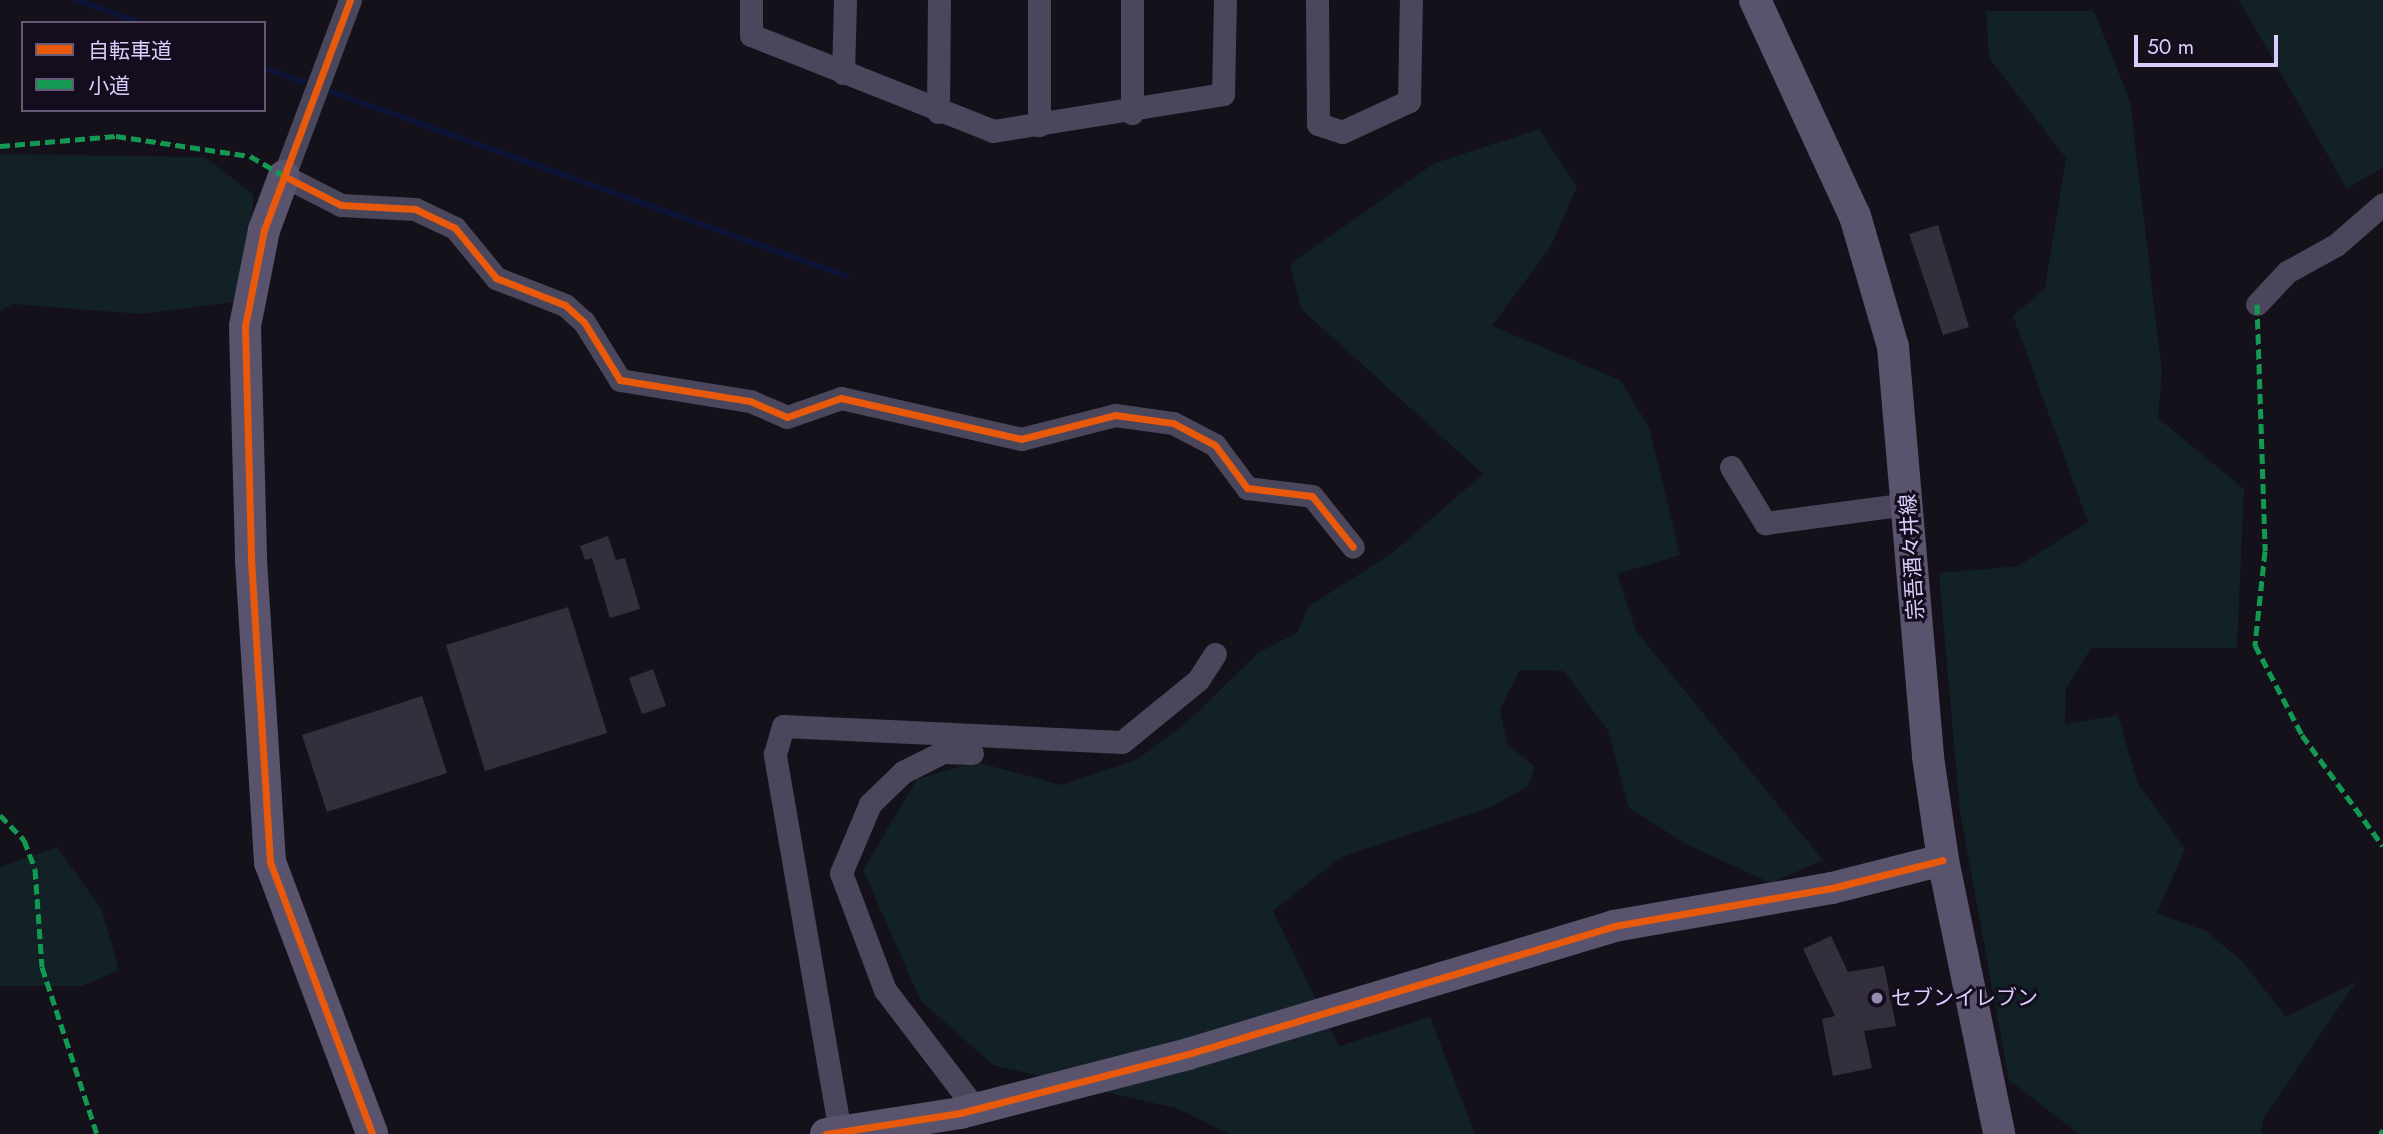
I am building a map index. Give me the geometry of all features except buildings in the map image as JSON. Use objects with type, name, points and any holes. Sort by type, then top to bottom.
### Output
[{"type":"street","points":[[350,0],[264,230],[245,326],[270,862],[372,1134]]},
{"type":"street","points":[[751,0],[751,35],[938,112],[993,131],[1132,113],[1223,94],[1225,0]]},
{"type":"street","points":[[843,73],[845,0]]},
{"type":"street","points":[[938,112],[939,0]]},
{"type":"street","points":[[1039,0],[1039,125]]},
{"type":"street","points":[[1132,0],[1132,113]]},
{"type":"street","points":[[1317,0],[1318,124],[1342,132],[1409,101],[1411,0]]},
{"type":"street","name":"宗吾酒々井線","points":[[1755,0],[1828,152],[1877,284],[1901,405],[1942,860],[1999,1134]]},
{"type":"street","points":[[284,176],[341,205],[415,209],[455,228],[496,278],[565,305],[584,323],[620,380],[750,401],[787,417],[841,398],[1021,439],[1115,415],[1173,423],[1215,445],[1247,488],[1312,496],[1353,547]]},
{"type":"street","points":[[2257,304],[2287,272],[2336,245],[2383,204]]},
{"type":"street","points":[[1731,467],[1765,523],[1908,505]]},
{"type":"street","points":[[1214,654],[1198,680],[1122,742],[783,726],[775,754],[833,1133],[975,1108],[1188,1054],[1614,926],[1832,888],[1942,860]]},
{"type":"street","points":[[972,753],[943,752],[895,780],[870,804],[841,873],[885,989],[975,1108]]},
{"type":"shaded area","points":[[2239,0],[2383,0],[2383,167],[2347,189]]},
{"type":"shaded area","points":[[1986,11],[2094,11],[2130,101],[2162,373],[2158,418],[2244,489],[2237,648],[2091,648],[2066,689],[2065,724],[2118,715],[2137,782],[2185,849],[2157,913],[2206,931],[2243,962],[2286,1017],[2356,982],[2263,1119],[2262,1134],[2079,1134],[2009,1080],[1960,812],[1939,573],[2018,566],[2088,522],[2013,316],[2045,288],[2066,158],[1989,58]]},
{"type":"shaded area","points":[[1539,129],[1577,187],[1551,246],[1492,326],[1620,380],[1649,427],[1680,555],[1617,574],[1636,631],[1823,860],[1771,883],[1686,844],[1629,808],[1608,731],[1564,671],[1520,670],[1500,709],[1507,744],[1535,767],[1528,786],[1491,807],[1341,857],[1273,911],[1339,1046],[1430,1017],[1475,1134],[1229,1134],[1179,1109],[993,1065],[921,1001],[863,870],[917,779],[976,762],[1061,785],[1136,760],[1185,724],[1258,653],[1297,633],[1309,606],[1391,554],[1483,474],[1301,309],[1290,264],[1433,164]]},
{"type":"shaded area","points":[[0,154],[205,157],[254,195],[246,263],[233,302],[141,314],[12,304],[0,312]]},
{"type":"shaded area","points":[[57,847],[102,910],[119,970],[82,986],[0,986],[0,867]]},
{"type":"waterway","points":[[76,0],[134,21]]},
{"type":"waterway","points":[[266,69],[303,82]]},
{"type":"waterway","points":[[332,92],[846,276]]},
{"type":"marked path","points":[[0,146],[116,136],[250,156],[284,176]]},
{"type":"marked path","points":[[2257,304],[2265,551],[2255,645],[2302,735],[2383,846]]},
{"type":"marked path","points":[[0,815],[24,840],[35,869],[42,967],[97,1134]]},
{"type":"marked path","points":[[2380,1134],[2383,1130]]},
{"type":"cycle path","points":[[350,0],[264,230],[245,326],[251,560],[270,862],[372,1134]]},
{"type":"cycle path","points":[[284,176],[341,205],[415,209],[455,228],[496,278],[565,305],[584,322],[620,380],[750,401],[787,417],[841,398],[1021,439],[1115,415],[1173,423],[1215,445],[1247,488],[1312,496],[1353,547]]},
{"type":"cycle path","points":[[826,1134],[960,1113],[1188,1054],[1614,926],[1832,888],[1943,860]]},
{"type":"place","name":"セブンイレブン","points":[[1877,998]]}]
